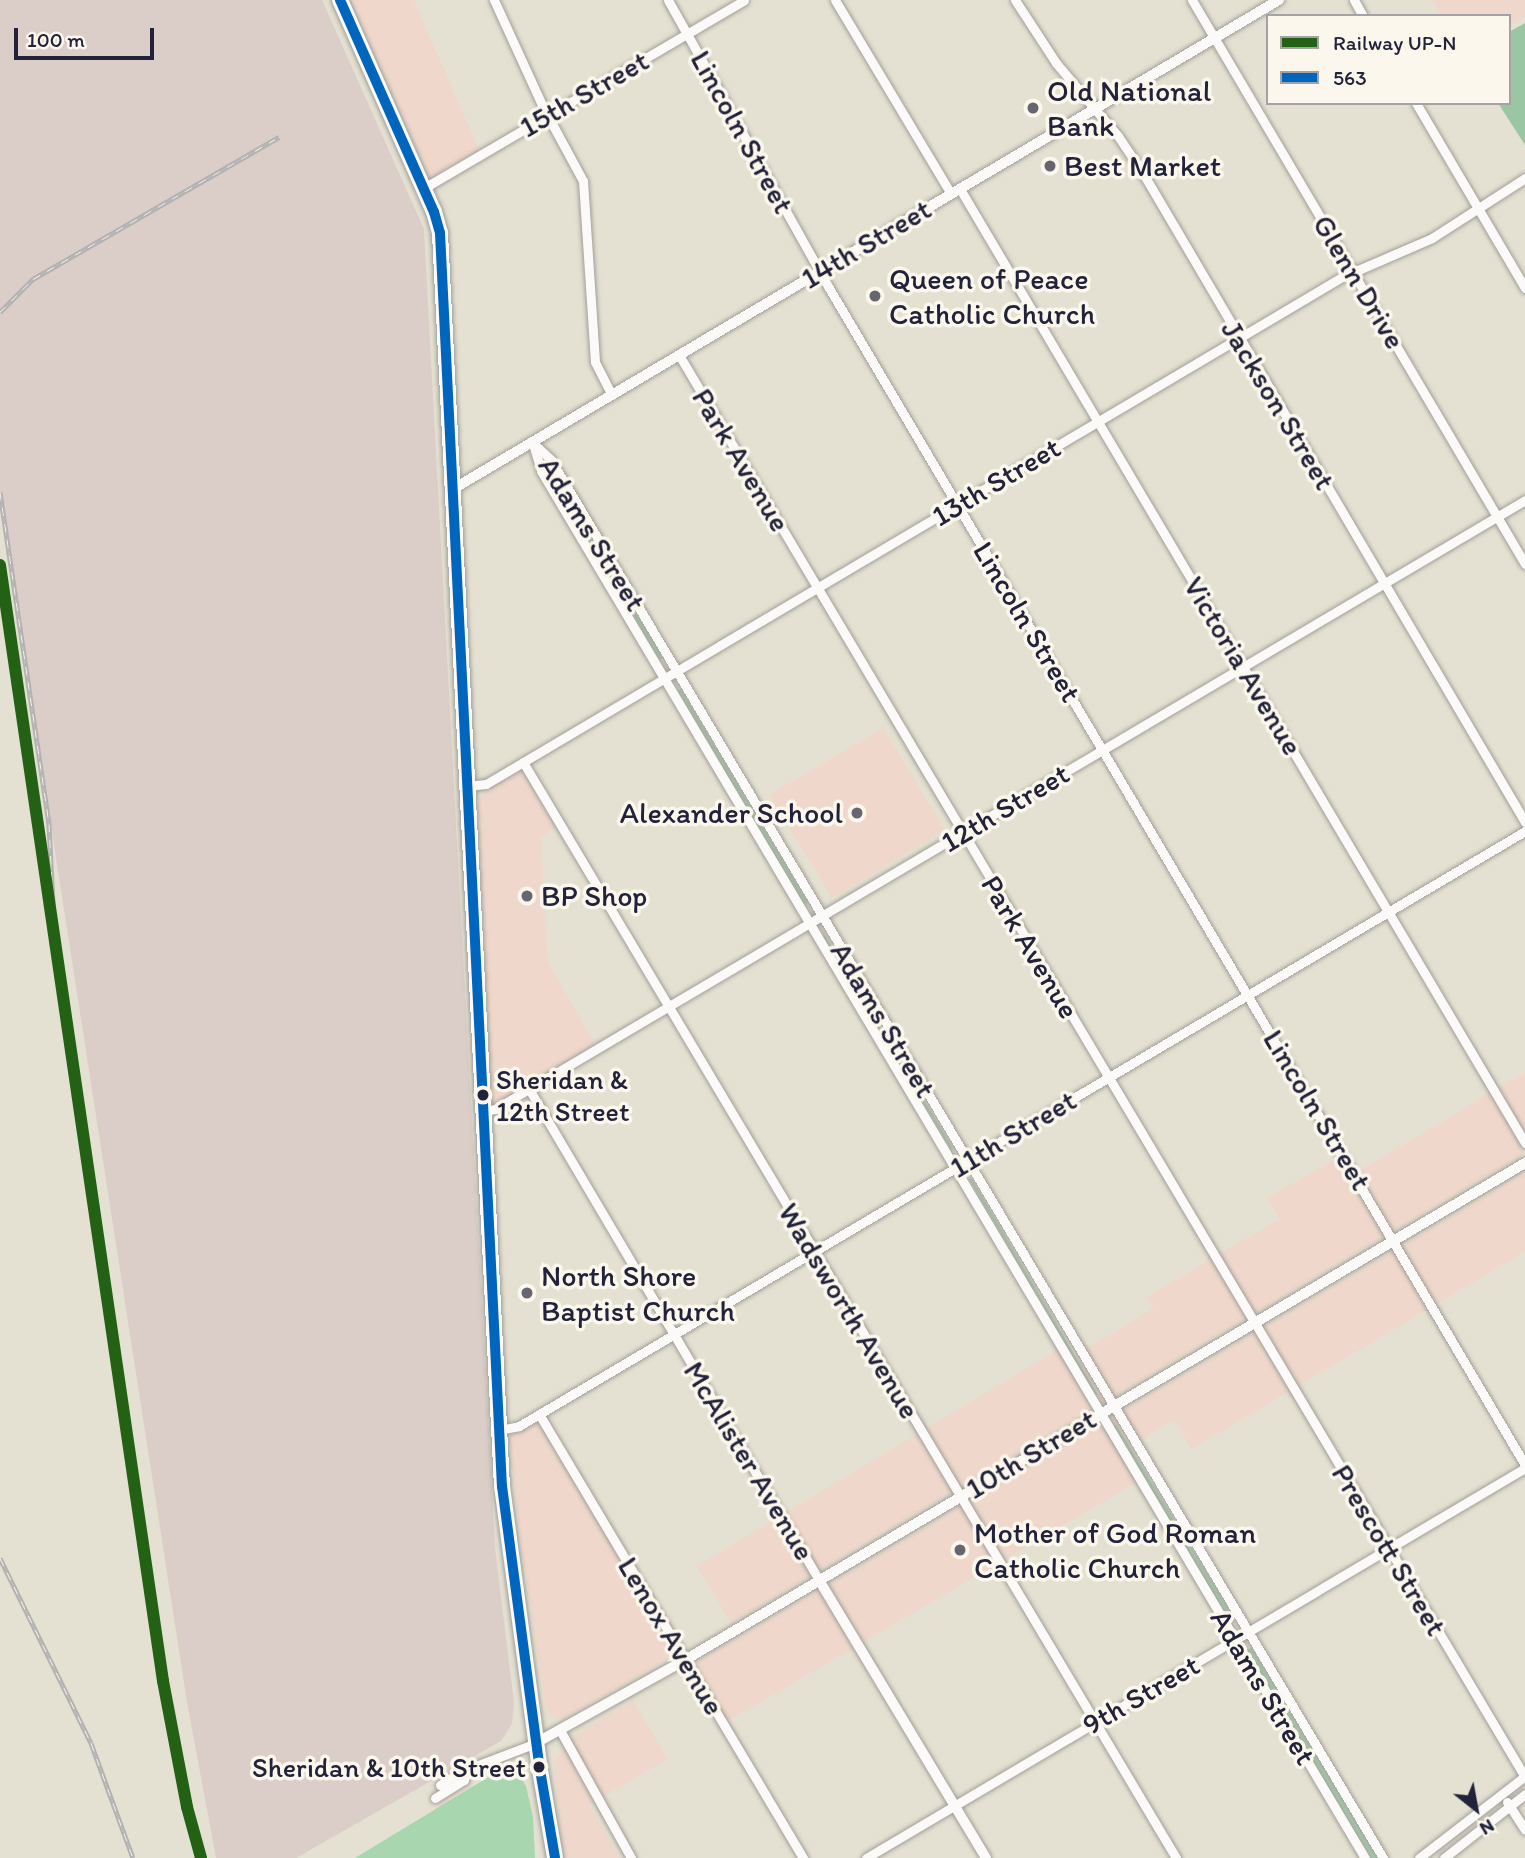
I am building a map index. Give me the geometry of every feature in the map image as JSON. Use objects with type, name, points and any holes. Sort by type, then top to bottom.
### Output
[{"type":"highway","points":[[340,0],[424,188],[440,233],[502,1486],[536,1743],[555,1858]]},
{"type":"street","points":[[494,0],[547,116],[583,181],[586,193],[595,362],[612,395]]},
{"type":"street","name":"Lincoln Street","points":[[668,0],[820,272],[1525,1467]]},
{"type":"street","name":"15th Street","points":[[424,188],[744,0]]},
{"type":"street","name":"Victoria Avenue","points":[[835,0],[1098,422],[1525,1143]]},
{"type":"street","name":"Jackson Street","points":[[1014,0],[1056,63],[1095,109],[1144,175],[1525,822]]},
{"type":"street","name":"Glenn Drive","points":[[1192,0],[1525,564]]},
{"type":"street","name":"14th Street","points":[[453,489],[1279,0]]},
{"type":"street","points":[[1417,105],[1525,288]]},
{"type":"street","name":"13th Street","points":[[467,786],[486,784],[1238,338],[1353,271],[1412,249],[1525,177]]},
{"type":"street","name":"Park Avenue","points":[[679,355],[1253,1323]]},
{"type":"street","name":"Adams Street","points":[[532,442],[551,460],[1383,1858]]},
{"type":"street","name":"Adams Street","points":[[532,442],[541,471],[1365,1858]]},
{"type":"street","name":"12th Street","points":[[483,1111],[495,1109],[1525,500]]},
{"type":"street","name":"Wadsworth Avenue","points":[[523,762],[1176,1858]]},
{"type":"street","name":"11th Street","points":[[499,1430],[519,1426],[1525,831]]},
{"type":"street","name":"McAlister Avenue","points":[[528,1089],[819,1580]]},
{"type":"street","name":"10th Street","points":[[536,1743],[561,1732],[685,1660],[1525,1163]]},
{"type":"street","name":"Prescott Street","points":[[1253,1323],[1525,1776]]},
{"type":"street","name":"Lenox Avenue","points":[[539,1414],[803,1858]]},
{"type":"street","name":"9th Street","points":[[866,1858],[1525,1467]]},
{"type":"street","points":[[819,1580],[986,1858]]},
{"type":"street","points":[[561,1732],[631,1858]]},
{"type":"street","points":[[440,1785],[460,1772],[466,1773],[497,1757],[536,1743]]},
{"type":"street","points":[[435,1798],[464,1780],[466,1773]]},
{"type":"street","points":[[1419,1858],[1525,1776]]},
{"type":"street","points":[[1500,1794],[1525,1830]]},
{"type":"street","points":[[1444,1858],[1525,1794]]},
{"type":"shaded area","points":[[0,0],[322,0],[424,229],[495,1548],[514,1703],[512,1724],[501,1741],[296,1858],[216,1858],[187,1702],[0,497]]},
{"type":"shaded area","points":[[350,0],[414,0],[479,150],[430,180]]},
{"type":"shaded area","points":[[1432,0],[1525,0],[1525,16],[1511,25],[1511,14],[1441,14]]},
{"type":"shaded area","name":"Alexander School","points":[[883,728],[945,830],[832,898],[769,795]]},
{"type":"shaded area","points":[[527,766],[558,824],[541,839],[548,962],[598,1049],[492,1112],[478,800],[495,784]]},
{"type":"shaded area","points":[[1525,1072],[1525,1153],[731,1623],[697,1566],[1067,1344],[1075,1356],[1154,1308],[1147,1297],[1279,1219],[1267,1198],[1344,1154],[1356,1173]]},
{"type":"shaded area","points":[[1525,1173],[1525,1252],[1192,1449],[1174,1420],[1128,1448],[1146,1477],[725,1723],[691,1666]]},
{"type":"shaded area","points":[[545,1412],[682,1651],[563,1719],[551,1716],[546,1707],[519,1532],[509,1433]]},
{"type":"shaded area","points":[[633,1700],[668,1759],[589,1805],[620,1858],[563,1858],[554,1761],[574,1736]]},
{"type":"green space","points":[[1525,23],[1525,145],[1499,105],[1511,105],[1511,31]]},
{"type":"green space","points":[[546,462],[662,659],[659,659],[545,467]]},
{"type":"green space","points":[[681,689],[807,904],[803,903],[678,691]]},
{"type":"green space","points":[[824,934],[953,1148],[952,1151],[823,937]]},
{"type":"green space","points":[[969,1179],[972,1179],[1098,1395],[1095,1395]]},
{"type":"green space","points":[[1116,1424],[1234,1617],[1234,1623],[1230,1622],[1113,1427]]},
{"type":"green space","points":[[1250,1648],[1378,1858],[1371,1858],[1247,1652]]},
{"type":"green space","points":[[500,1770],[520,1776],[526,1786],[533,1817],[535,1858],[355,1858]]},
{"type":"railway","points":[[0,312],[33,279],[279,137]]},
{"type":"railway","points":[[0,492],[49,824],[55,943]]},
{"type":"railway","points":[[0,1558],[91,1743],[133,1858]]},
{"type":"rail line","name":"UP-N","points":[[0,565],[163,1681],[187,1807],[201,1858]]},
{"type":"transit line","name":"563","points":[[340,0],[434,212],[440,233],[502,1486],[539,1764],[555,1858]]},
{"type":"place","name":"Old National Bank","points":[[1033,108]]},
{"type":"place","name":"Best Market","points":[[1050,166]]},
{"type":"place","name":"Queen of Peace Catholic Church","points":[[875,296]]},
{"type":"place","name":"Alexander School","points":[[857,813]]},
{"type":"place","name":"BP Shop","points":[[527,896]]},
{"type":"place","name":"Sheridan & 12th Street","points":[[483,1095]]},
{"type":"place","name":"North Shore Baptist Church","points":[[527,1293]]},
{"type":"place","name":"Mother of God Roman Catholic Church","points":[[960,1550]]},
{"type":"place","name":"Sheridan & 10th Street","points":[[539,1767]]}]
